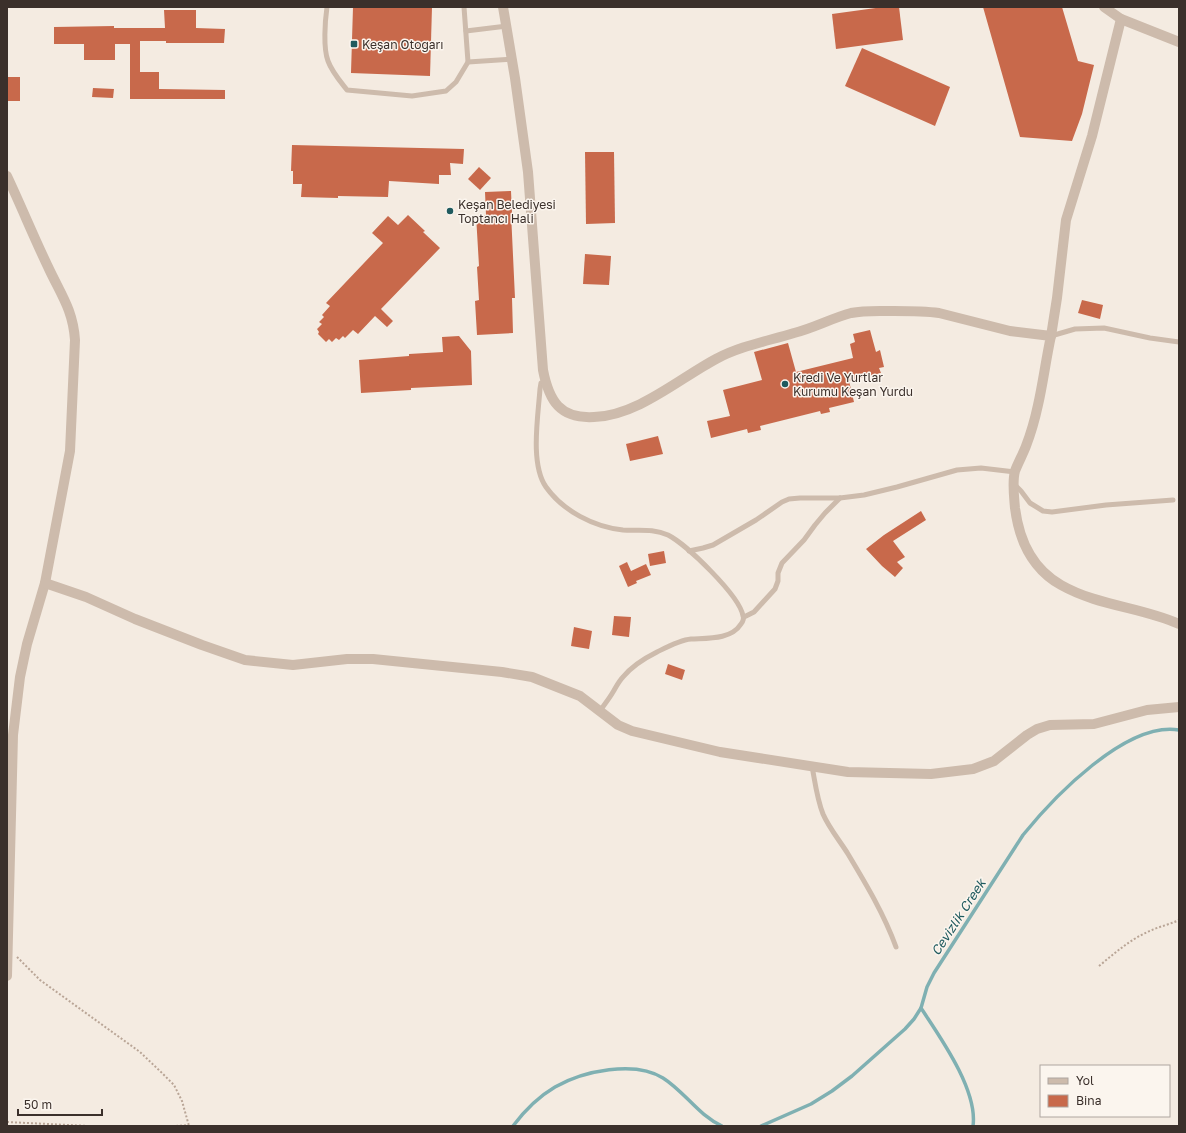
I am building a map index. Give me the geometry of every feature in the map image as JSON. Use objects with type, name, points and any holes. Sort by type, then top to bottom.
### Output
[{"type":"street","points":[[504,7],[528,172],[539,324],[545,381],[551,398],[557,406],[570,414],[593,417],[613,414],[647,400],[684,379],[706,364],[729,352],[803,331],[842,316],[860,311],[939,313],[1010,331],[1051,336]]},
{"type":"street","points":[[1104,7],[1121,19],[1179,42]]},
{"type":"street","points":[[1121,19],[1092,136],[1066,220],[1051,336],[1038,405],[1027,444],[1015,472],[1014,498],[1017,526],[1021,538],[1027,551],[1036,564],[1048,576],[1060,585],[1079,594],[1101,602],[1167,619],[1179,624]]},
{"type":"street","points":[[7,176],[69,309],[75,340],[70,451],[45,583],[27,644],[15,707],[12,735],[7,976]]},
{"type":"street","points":[[45,583],[86,597],[135,619],[245,660],[293,665],[347,659],[373,659],[502,672],[532,677],[580,696],[625,729],[720,752],[848,772],[920,775],[973,769],[994,761],[1027,735],[1037,729],[1050,725],[1094,724],[1147,710],[1179,707]]},
{"type":"lane","points":[[327,7],[325,20],[328,60],[336,76],[347,90],[412,96],[446,91],[456,82],[468,62],[464,7]]},
{"type":"lane","points":[[466,31],[507,26]]},
{"type":"lane","points":[[468,62],[512,59]]},
{"type":"lane","points":[[1051,336],[1076,329],[1104,328],[1150,338],[1179,342]]},
{"type":"lane","points":[[545,381],[540,386],[536,460],[541,478],[551,494],[568,509],[603,526],[624,530],[651,530],[660,532],[676,540],[730,591],[740,605],[744,617],[741,625],[733,632],[709,639],[691,639],[670,646],[648,657],[622,677],[600,712]]},
{"type":"lane","points":[[689,551],[713,545],[789,499],[840,498],[880,492],[957,470],[987,468],[1015,472]]},
{"type":"lane","points":[[1014,484],[1030,503],[1043,511],[1052,512],[1106,505],[1173,500]]},
{"type":"lane","points":[[744,617],[754,612],[775,589],[778,581],[778,573],[782,563],[804,540],[814,524],[840,498]]},
{"type":"lane","points":[[812,766],[823,813],[850,857],[880,912],[896,947]]},
{"type":"path","points":[[1099,966],[1140,936],[1179,920]]},
{"type":"path","points":[[7,947],[40,980],[140,1052],[162,1073],[174,1086],[182,1101],[189,1126],[176,1126]]},
{"type":"path","points":[[7,1122],[89,1126]]},
{"type":"building","points":[[353,7],[432,7],[430,76],[351,73]]},
{"type":"building","points":[[883,7],[899,7],[903,40],[836,49],[832,14]]},
{"type":"building","points":[[983,7],[1062,7],[1078,61],[1094,65],[1082,114],[1072,141],[1020,137]]},
{"type":"building","points":[[164,10],[196,10],[196,28],[225,29],[224,43],[166,43],[166,41],[140,41],[140,72],[159,72],[159,89],[225,90],[225,99],[130,99],[130,44],[115,44],[115,60],[84,60],[84,44],[54,44],[54,27],[114,26],[114,28],[165,28]]},
{"type":"building","points":[[862,48],[950,87],[935,126],[845,86]]},
{"type":"building","points":[[7,77],[20,77],[20,101],[7,101]]},
{"type":"building","points":[[93,88],[114,89],[113,98],[92,97]]},
{"type":"building","points":[[292,145],[464,149],[463,164],[450,163],[451,175],[439,175],[439,184],[389,181],[388,197],[301,197],[302,184],[293,184],[293,171],[291,171]]},
{"type":"building","points":[[585,152],[614,152],[615,223],[586,224]]},
{"type":"building","points":[[479,167],[491,178],[480,190],[468,179]]},
{"type":"building","points":[[511,191],[515,298],[512,298],[513,333],[477,335],[475,301],[479,300],[477,267],[479,266],[476,215],[486,215],[485,192]]},
{"type":"building","points":[[408,215],[440,248],[381,309],[393,321],[387,327],[375,316],[358,334],[353,330],[345,338],[343,336],[339,340],[336,338],[332,342],[329,339],[326,342],[318,334],[319,332],[317,329],[322,324],[319,322],[324,317],[322,315],[330,306],[326,303],[383,243],[372,233],[388,216],[398,225]]},
{"type":"building","points":[[585,254],[611,256],[609,285],[583,284]]},
{"type":"building","points":[[1082,300],[1103,305],[1100,319],[1078,313]]},
{"type":"building","name":"Kredi Ve Yurtlar Kurumu Keşan Yurdu","points":[[870,330],[876,352],[880,350],[884,367],[879,368],[881,373],[849,381],[854,402],[829,408],[830,412],[821,414],[820,411],[760,426],[761,430],[748,433],[747,429],[711,438],[707,421],[730,416],[723,390],[762,380],[754,352],[788,343],[796,372],[853,358],[850,344],[855,342],[853,334]]},
{"type":"building","points":[[459,336],[471,351],[472,385],[411,388],[411,390],[361,393],[359,360],[409,356],[409,354],[443,352],[442,337]]},
{"type":"building","points":[[658,436],[663,454],[630,461],[626,444]]},
{"type":"building","points":[[921,511],[926,520],[893,541],[905,557],[897,562],[903,568],[895,577],[866,549],[884,535]]},
{"type":"building","points":[[664,551],[666,563],[650,566],[648,554]]},
{"type":"building","points":[[627,562],[631,571],[646,564],[651,575],[636,581],[637,583],[628,587],[619,566]]},
{"type":"building","points":[[614,616],[631,617],[629,637],[612,635]]},
{"type":"building","points":[[574,627],[592,631],[589,649],[571,646]]},
{"type":"building","points":[[668,664],[685,670],[682,680],[665,674]]},
{"type":"waterway","name":"Cevizlik Creek","points":[[761,1126],[811,1104],[832,1091],[852,1076],[905,1029],[921,1008],[927,987],[934,973],[1023,835],[1036,819],[1072,783],[1092,765],[1136,737],[1158,730],[1179,730]]},
{"type":"waterway","points":[[921,1008],[956,1064],[964,1080],[970,1096],[973,1112],[973,1126]]},
{"type":"waterway","name":"Cevizlik Creek","points":[[513,1126],[532,1104],[555,1087],[567,1081],[594,1072],[624,1069],[638,1070],[663,1078],[706,1116],[722,1126]]},
{"type":"place","name":"Keşan Otogarı","points":[[354,44]]},
{"type":"place","name":"Keşan Belediyesi Toptancı Hali","points":[[450,211]]},
{"type":"place","name":"Kredi Ve Yurtlar Kurumu Keşan Yurdu","points":[[785,384]]}]
